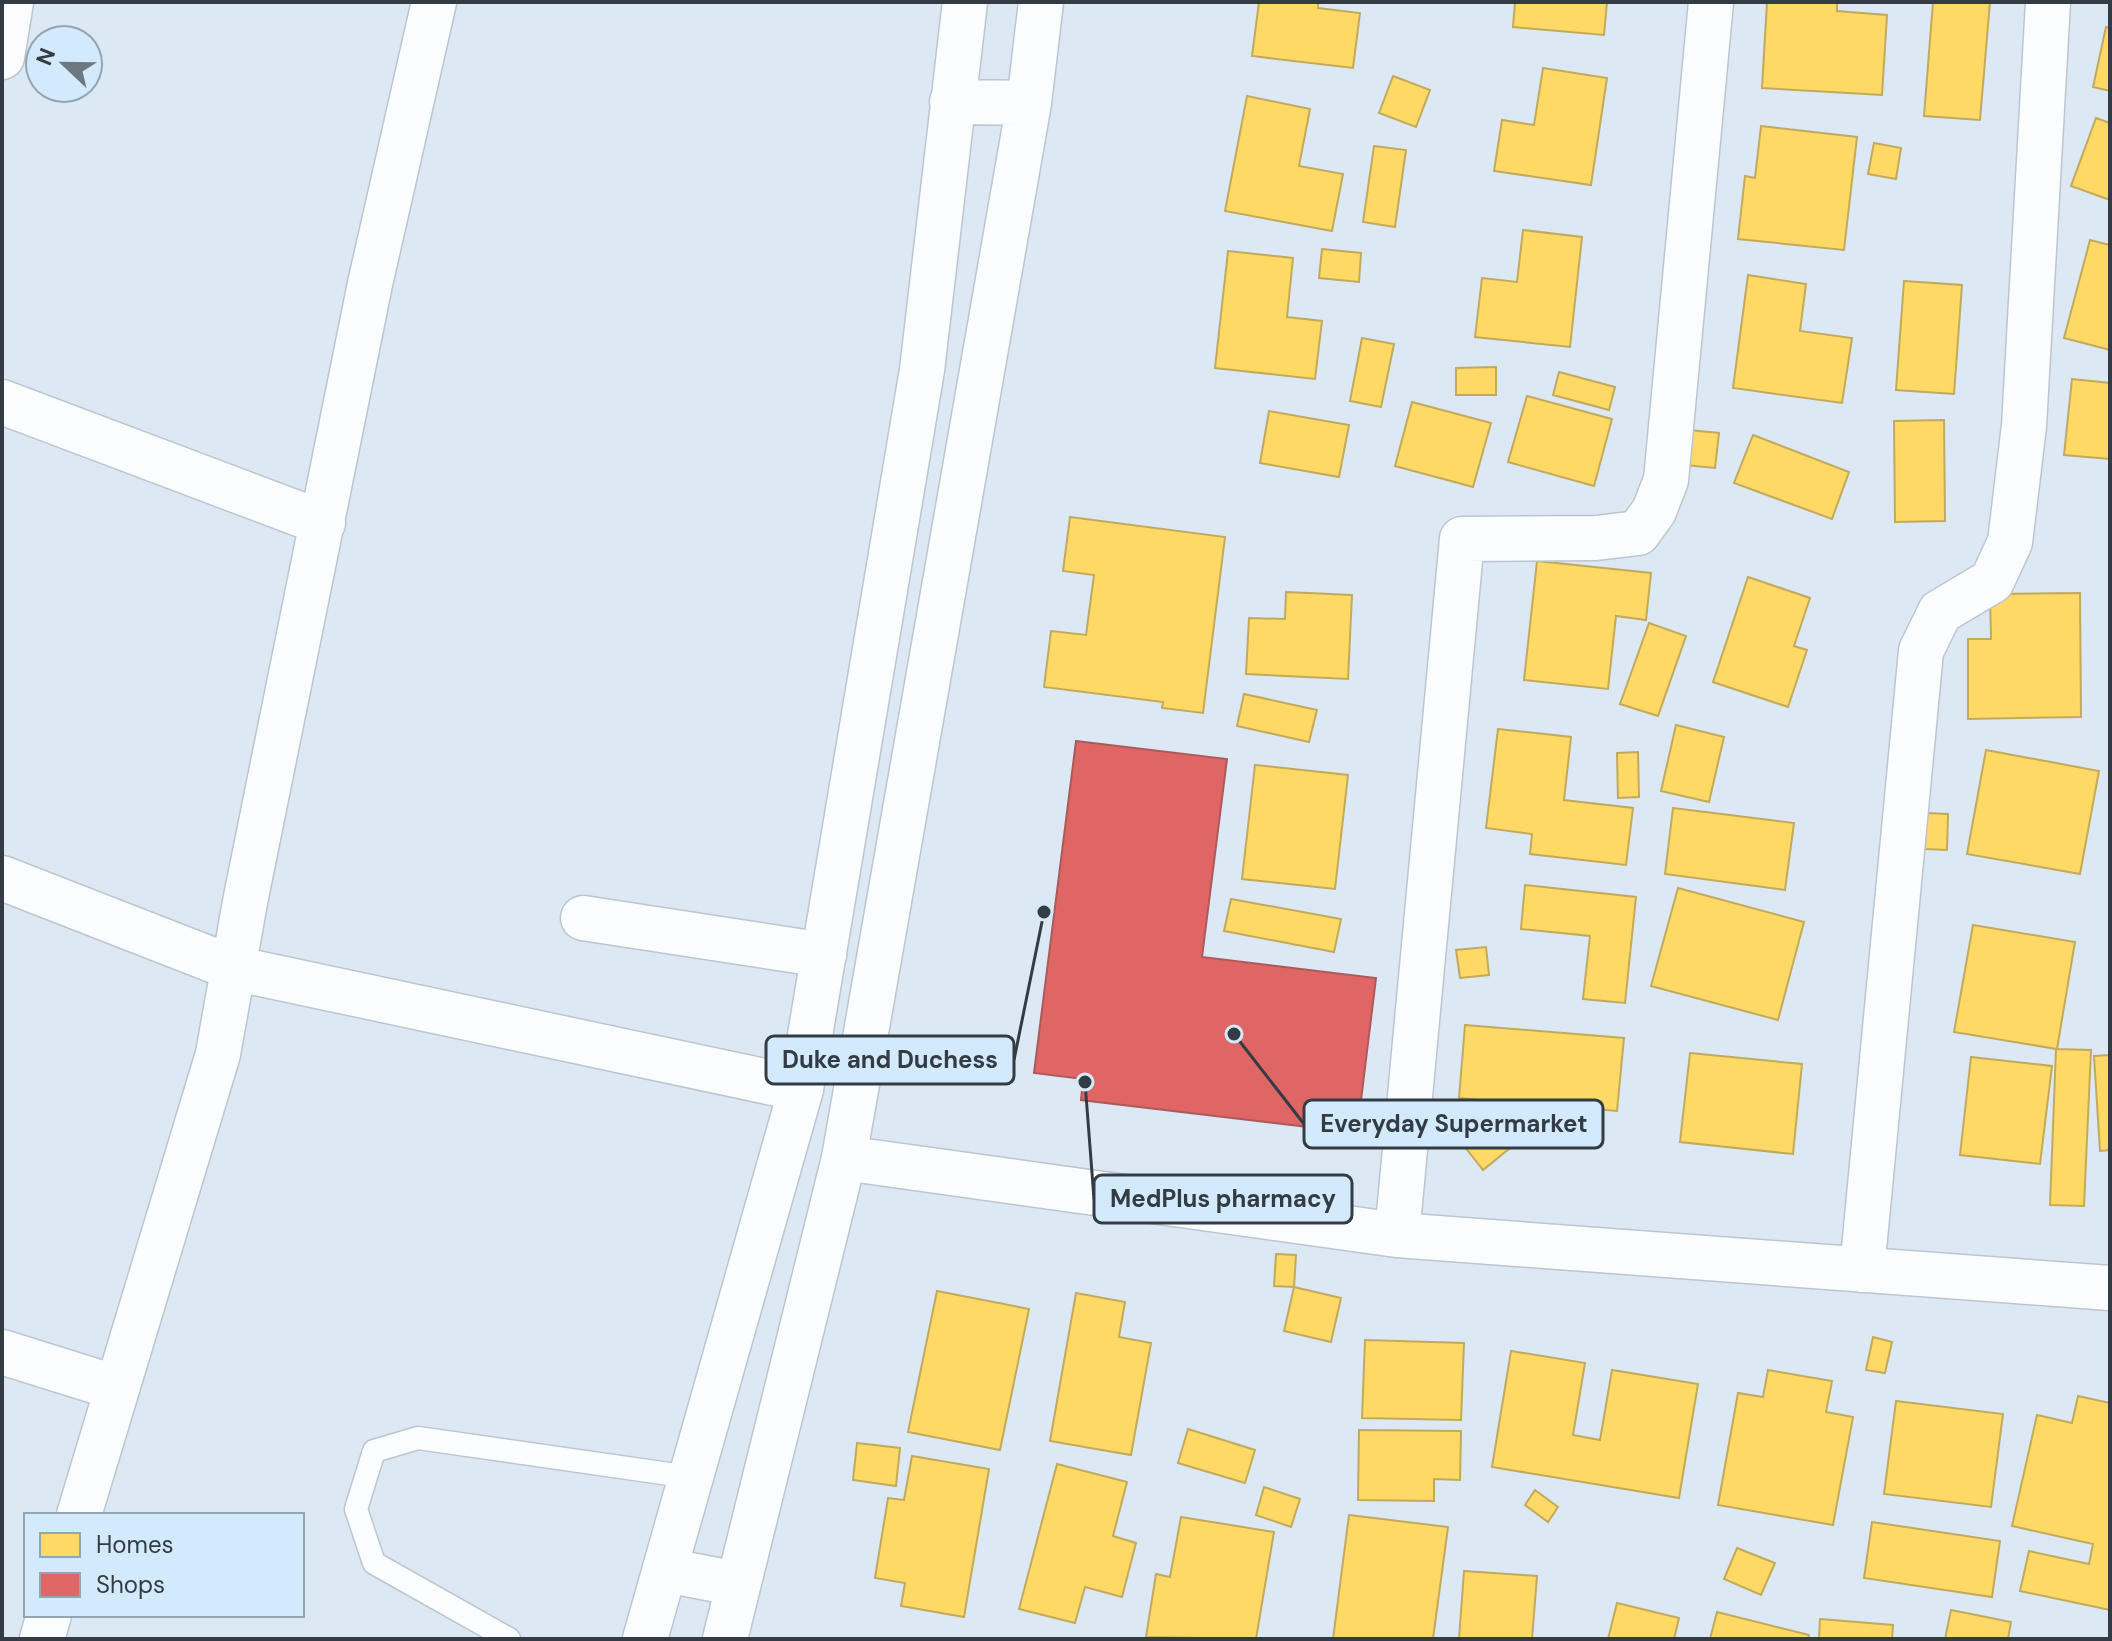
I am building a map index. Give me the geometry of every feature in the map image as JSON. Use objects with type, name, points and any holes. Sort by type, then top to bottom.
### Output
[{"type":"street","points":[[2,57],[11,2]]},
{"type":"street","points":[[80,1513],[218,1054],[370,284],[434,2]]},
{"type":"street","points":[[645,1639],[801,1089],[922,370],[965,2]]},
{"type":"street","points":[[725,1639],[844,1158],[1029,103],[1041,2]]},
{"type":"street","points":[[1397,1235],[1462,539],[1596,538],[1638,533],[1654,511],[1666,480],[1711,2]]},
{"type":"street","points":[[1862,1270],[1921,651],[1940,612],[1992,581],[2010,542],[2024,426],[2048,2]]},
{"type":"street","points":[[952,102],[1029,103]]},
{"type":"street","points":[[2,402],[323,523]]},
{"type":"street","points":[[2,878],[233,968],[801,1089]]},
{"type":"street","points":[[583,918],[824,955]]},
{"type":"street","points":[[844,1158],[1397,1235],[2110,1288]]},
{"type":"street","points":[[2,1352],[117,1388]]},
{"type":"street","points":[[665,1570],[738,1584]]},
{"type":"street","points":[[42,1639],[48,1617]]},
{"type":"lane","points":[[509,1639],[374,1563],[356,1509],[374,1451],[418,1438],[690,1477]]},
{"type":"building: Homes","points":[[1259,2],[1318,2],[1318,8],[1360,13],[1353,68],[1252,56]]},
{"type":"building: Homes","points":[[1515,2],[1607,2],[1604,35],[1513,27]]},
{"type":"building: Homes","points":[[1767,2],[1837,2],[1837,11],[1887,15],[1882,95],[1762,88]]},
{"type":"building: Homes","points":[[1933,2],[1990,2],[1980,120],[1924,116]]},
{"type":"building: Homes","points":[[2106,27],[2110,28],[2110,91],[2093,87]]},
{"type":"building: Homes","points":[[1543,68],[1607,78],[1591,185],[1494,171],[1502,120],[1534,125]]},
{"type":"building: Homes","points":[[1393,76],[1430,90],[1416,127],[1379,113]]},
{"type":"building: Homes","points":[[1247,96],[1310,109],[1299,166],[1343,174],[1332,231],[1225,211]]},
{"type":"building: Homes","points":[[2096,118],[2110,123],[2110,200],[2071,186]]},
{"type":"building: Homes","points":[[1761,126],[1857,137],[1844,250],[1738,239],[1745,176],[1755,178]]},
{"type":"building: Homes","points":[[1874,143],[1901,148],[1896,179],[1868,174]]},
{"type":"building: Homes","points":[[1374,146],[1406,150],[1395,227],[1363,222]]},
{"type":"building: Homes","points":[[1523,230],[1582,237],[1570,347],[1475,337],[1482,278],[1517,282]]},
{"type":"building: Homes","points":[[2090,240],[2110,245],[2110,350],[2064,338]]},
{"type":"building: Homes","points":[[1322,249],[1361,253],[1359,282],[1319,278]]},
{"type":"building: Homes","points":[[1228,251],[1293,258],[1287,317],[1322,321],[1315,379],[1215,368]]},
{"type":"building: Homes","points":[[1748,275],[1806,284],[1800,331],[1852,338],[1842,403],[1733,388]]},
{"type":"building: Homes","points":[[1904,281],[1962,285],[1954,394],[1896,390]]},
{"type":"building: Homes","points":[[1362,338],[1394,344],[1381,407],[1350,401]]},
{"type":"building: Homes","points":[[1496,367],[1496,395],[1456,395],[1456,368]]},
{"type":"building: Homes","points":[[1559,372],[1615,387],[1609,410],[1553,395]]},
{"type":"building: Homes","points":[[2072,379],[2110,383],[2110,459],[2064,455]]},
{"type":"building: Homes","points":[[1527,396],[1612,419],[1594,486],[1508,462]]},
{"type":"building: Homes","points":[[1412,402],[1491,423],[1473,487],[1395,466]]},
{"type":"building: Homes","points":[[1269,411],[1349,425],[1339,477],[1260,463]]},
{"type":"building: Homes","points":[[1944,420],[1945,521],[1895,522],[1894,421]]},
{"type":"building: Homes","points":[[1678,429],[1719,433],[1715,468],[1675,464]]},
{"type":"building: Homes","points":[[1753,435],[1849,472],[1832,519],[1734,483]]},
{"type":"building: Homes","points":[[1070,517],[1225,537],[1203,713],[1162,708],[1163,702],[1044,687],[1051,631],[1086,635],[1094,575],[1063,571]]},
{"type":"building: Homes","points":[[1537,561],[1651,573],[1646,620],[1616,616],[1608,689],[1524,680]]},
{"type":"building: Homes","points":[[1748,577],[1810,598],[1794,646],[1807,650],[1788,707],[1713,682]]},
{"type":"building: Homes","points":[[1286,592],[1352,595],[1348,679],[1246,674],[1249,618],[1285,619]]},
{"type":"building: Homes","points":[[2080,593],[2081,717],[1968,719],[1968,639],[1991,639],[1990,594]]},
{"type":"building: Homes","points":[[1649,623],[1686,636],[1658,716],[1620,704]]},
{"type":"building: Homes","points":[[1244,694],[1317,710],[1309,742],[1237,726]]},
{"type":"building: Homes","points":[[1676,725],[1724,737],[1709,802],[1661,791]]},
{"type":"building: Homes","points":[[1498,729],[1571,737],[1564,800],[1633,808],[1626,865],[1530,854],[1532,834],[1486,828]]},
{"type":"building: Homes","points":[[1986,750],[2099,771],[2080,874],[1967,854]]},
{"type":"building: Homes","points":[[1638,752],[1639,797],[1618,798],[1617,753]]},
{"type":"building: Homes","points":[[1255,765],[1348,775],[1335,889],[1242,879]]},
{"type":"building: Homes","points":[[1673,808],[1794,823],[1785,890],[1665,874]]},
{"type":"building: Homes","points":[[1926,813],[1948,814],[1947,850],[1925,849]]},
{"type":"building: Homes","points":[[1525,885],[1636,897],[1625,1003],[1583,999],[1590,936],[1521,929]]},
{"type":"building: Homes","points":[[1678,888],[1804,922],[1778,1020],[1651,986]]},
{"type":"building: Homes","points":[[1231,899],[1341,919],[1334,952],[1224,931]]},
{"type":"building: Homes","points":[[1973,925],[2075,942],[2057,1049],[1954,1032]]},
{"type":"building: Homes","points":[[1486,947],[1489,975],[1460,978],[1456,950]]},
{"type":"building: Homes","points":[[1465,1025],[1624,1038],[1617,1111],[1459,1098]]},
{"type":"building: Homes","points":[[2056,1049],[2091,1050],[2084,1206],[2050,1205]]},
{"type":"building: Homes","points":[[1690,1053],[1802,1064],[1793,1154],[1680,1142]]},
{"type":"building: Homes","points":[[2110,1055],[2110,1150],[2100,1151],[2094,1056]]},
{"type":"building: Homes","points":[[1971,1057],[2052,1066],[2040,1164],[1960,1155]]},
{"type":"building: Homes","points":[[1489,1120],[1510,1148],[1483,1170],[1461,1142]]},
{"type":"building: Homes","points":[[1276,1254],[1296,1255],[1294,1287],[1274,1286]]},
{"type":"building: Homes","points":[[1294,1287],[1341,1298],[1331,1342],[1284,1331]]},
{"type":"building: Homes","points":[[937,1291],[1029,1309],[1000,1450],[908,1432]]},
{"type":"building: Homes","points":[[1076,1293],[1125,1302],[1119,1337],[1151,1343],[1131,1455],[1050,1441]]},
{"type":"building: Homes","points":[[1873,1337],[1892,1342],[1885,1373],[1866,1370]]},
{"type":"building: Homes","points":[[1365,1340],[1464,1343],[1461,1420],[1362,1418]]},
{"type":"building: Homes","points":[[1511,1351],[1585,1363],[1573,1435],[1600,1440],[1612,1370],[1698,1384],[1679,1498],[1492,1467]]},
{"type":"building: Homes","points":[[1768,1370],[1832,1381],[1826,1412],[1853,1417],[1833,1525],[1718,1505],[1738,1393],[1763,1397]]},
{"type":"building: Homes","points":[[2078,1396],[2110,1403],[2110,1610],[2020,1591],[2029,1551],[2089,1564],[2093,1544],[2012,1526],[2037,1415],[2072,1423]]},
{"type":"building: Homes","points":[[1896,1401],[2003,1414],[1991,1507],[1884,1494]]},
{"type":"building: Homes","points":[[1188,1429],[1255,1450],[1245,1483],[1178,1463]]},
{"type":"building: Homes","points":[[1359,1430],[1461,1431],[1460,1480],[1434,1479],[1434,1501],[1358,1500]]},
{"type":"building: Homes","points":[[857,1443],[900,1448],[896,1486],[853,1480]]},
{"type":"building: Homes","points":[[912,1456],[989,1469],[964,1617],[901,1606],[905,1583],[875,1578],[888,1498],[904,1500]]},
{"type":"building: Homes","points":[[1057,1464],[1127,1482],[1113,1536],[1136,1543],[1122,1597],[1085,1587],[1075,1623],[1019,1609]]},
{"type":"building: Homes","points":[[1264,1487],[1300,1499],[1291,1527],[1256,1515]]},
{"type":"building: Homes","points":[[1535,1490],[1558,1507],[1548,1522],[1525,1505]]},
{"type":"building: Homes","points":[[1349,1515],[1448,1527],[1433,1639],[1333,1639]]},
{"type":"building: Homes","points":[[1181,1517],[1274,1532],[1256,1639],[1146,1637],[1156,1574],[1170,1577]]},
{"type":"building: Homes","points":[[1872,1522],[2000,1541],[1992,1597],[1864,1578]]},
{"type":"building: Homes","points":[[1737,1548],[1775,1563],[1761,1595],[1724,1579]]},
{"type":"building: Homes","points":[[1464,1571],[1537,1576],[1532,1639],[1459,1639]]},
{"type":"building: Homes","points":[[1617,1603],[1679,1618],[1674,1639],[1608,1639]]},
{"type":"building: Homes","points":[[1951,1610],[2011,1622],[2008,1639],[1945,1639]]},
{"type":"building: Homes","points":[[1717,1612],[1809,1635],[1808,1639],[1710,1639]]},
{"type":"building: Homes","points":[[1820,1619],[1893,1625],[1892,1639],[1819,1639]]},
{"type":"building: Shops","points":[[1076,741],[1227,759],[1202,957],[1376,978],[1357,1133],[1081,1100],[1083,1079],[1034,1073]]},
{"type":"place","name":"Duke and Duchess","points":[[1044,912]]},
{"type":"place","name":"Everyday Supermarket","points":[[1234,1034]]},
{"type":"place","name":"MedPlus pharmacy","points":[[1085,1082]]}]
